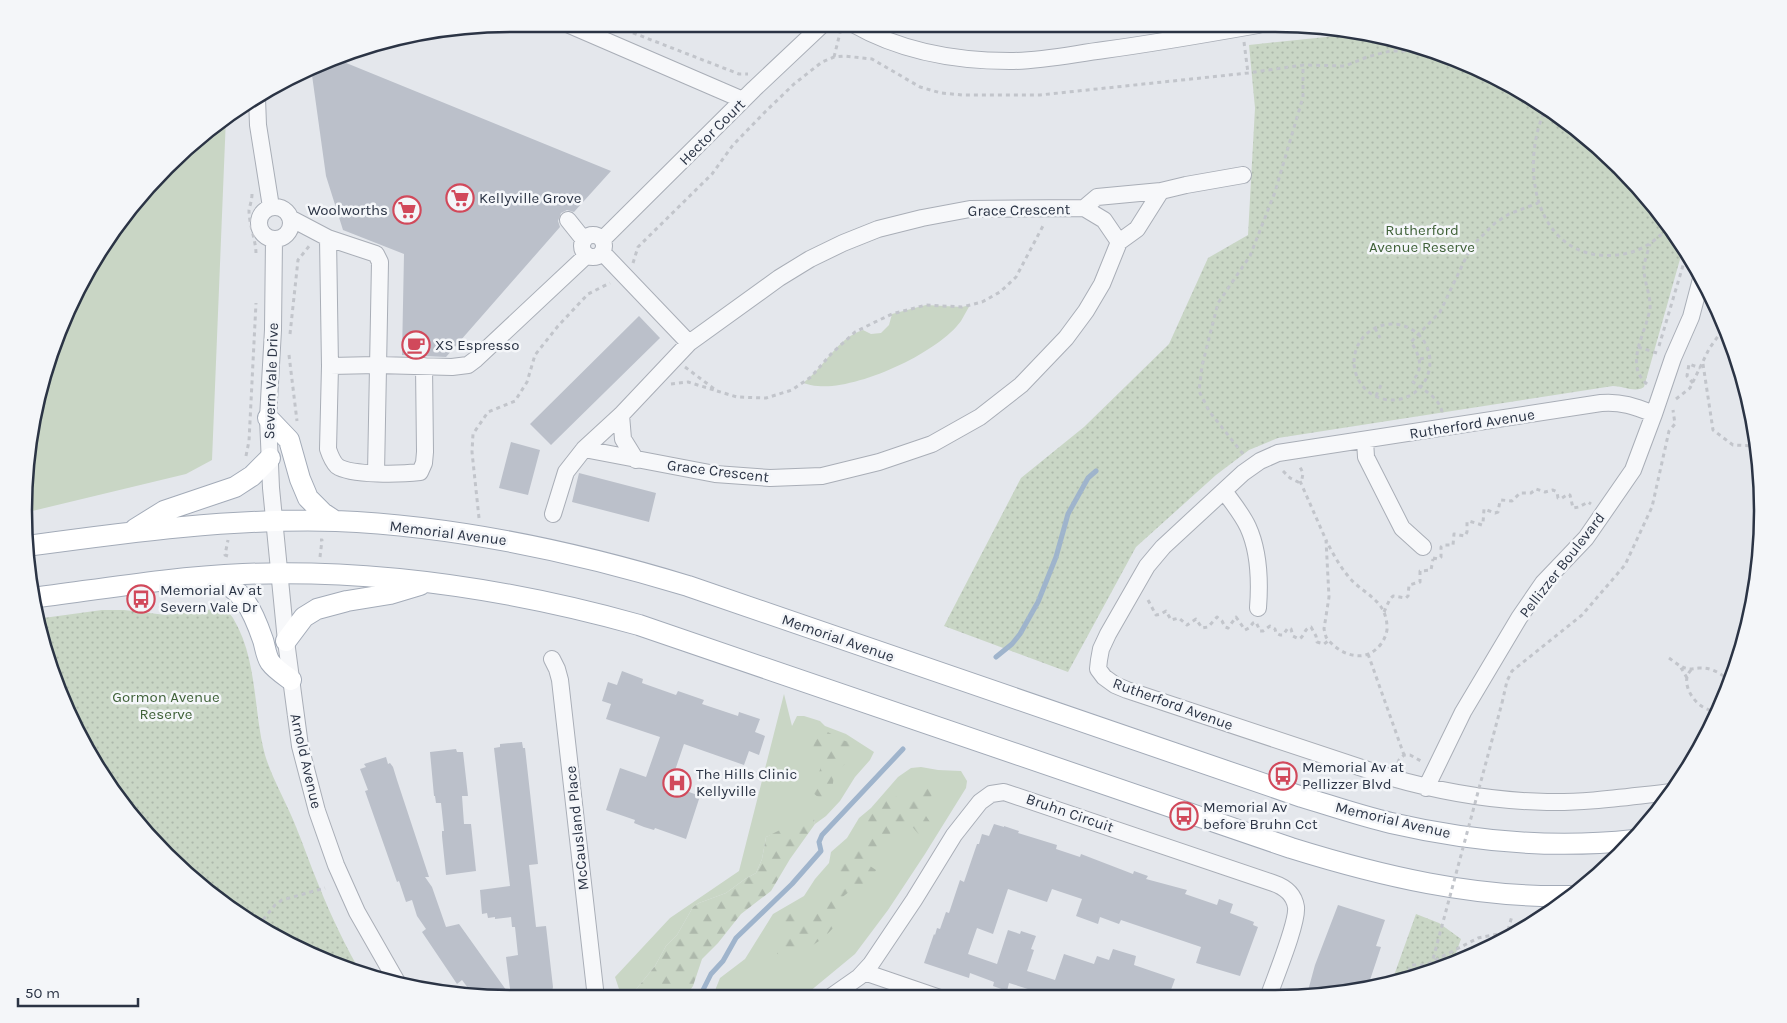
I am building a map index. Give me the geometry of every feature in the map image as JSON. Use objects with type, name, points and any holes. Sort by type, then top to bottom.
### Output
[{"type":"main road","points":[[268,418],[289,440],[300,479],[308,498],[323,513],[335,521]]},
{"type":"main road","points":[[129,533],[164,511],[235,488],[244,483],[270,458]]},
{"type":"main road","name":"Memorial Avenue","points":[[34,545],[226,523],[335,521],[434,530],[514,541],[607,562],[688,586],[1302,797],[1390,823],[1446,834],[1505,841],[1563,844],[1623,841]]},
{"type":"main road","points":[[41,597],[211,576],[279,574],[334,574],[432,582],[504,593],[562,605],[639,625],[1291,848],[1361,869],[1450,887],[1562,896]]},
{"type":"main road","points":[[211,576],[241,594],[248,606],[270,662],[291,680]]},
{"type":"main road","points":[[286,641],[304,618],[317,609],[362,598],[390,594],[432,582]]},
{"type":"street","points":[[586,32],[743,100]]},
{"type":"street","name":"Hector Court","points":[[330,366],[377,364],[452,367],[468,365],[594,247],[815,32]]},
{"type":"street","points":[[857,32],[907,48],[955,57],[1010,61],[1165,42],[1216,32]]},
{"type":"street","points":[[257,106],[258,125],[271,207]]},
{"type":"street","name":"Grace Crescent","points":[[1084,208],[1097,197],[1161,191],[1186,184],[1243,175]]},
{"type":"street","name":"Grace Crescent","points":[[584,449],[714,474],[770,478],[822,476],[879,462],[932,444],[980,417],[1021,385],[1066,338],[1086,311],[1102,284],[1119,242],[1136,229],[1161,191]]},
{"type":"street","points":[[284,230],[285,210],[271,207],[262,212],[259,217],[259,227],[264,236],[284,230],[324,236],[379,257],[381,269],[377,364],[376,473]]},
{"type":"street","name":"Grace Crescent","points":[[553,514],[566,472],[584,449],[621,415],[689,343],[779,278],[810,259],[842,243],[878,229],[922,218],[970,210],[1053,208],[1084,208],[1104,220],[1119,242]]},
{"type":"street","points":[[568,220],[624,274],[689,343]]},
{"type":"street","name":"Severn Vale Drive","points":[[274,522],[268,418],[273,330],[284,230]]},
{"type":"street","points":[[324,236],[330,366],[328,448],[335,464],[349,471],[376,473],[420,472],[424,463],[424,366]]},
{"type":"street","name":"Pellizzer Boulevard","points":[[1426,788],[1463,712],[1519,618],[1543,583],[1586,538],[1633,470],[1673,358],[1691,318],[1699,288]]},
{"type":"street","name":"Rutherford Avenue","points":[[1654,414],[1627,404],[1608,402],[1278,453],[1260,460],[1163,547],[1147,566],[1101,649],[1098,669],[1104,677],[1115,685],[1194,713],[1426,788],[1489,798],[1548,802],[1663,793]]},
{"type":"street","points":[[621,415],[623,439],[636,460]]},
{"type":"street","points":[[1365,440],[1366,457],[1402,528],[1428,553]]},
{"type":"street","points":[[1224,491],[1248,527],[1254,545],[1259,582],[1258,608]]},
{"type":"street","name":"Arnold Avenue","points":[[274,522],[286,641],[300,746],[317,811],[336,865],[357,912],[393,975]]},
{"type":"street","name":"McCausland Place","points":[[552,659],[560,680],[595,990]]},
{"type":"street","name":"Bruhn Circuit","points":[[840,990],[864,972],[902,920],[946,846],[962,824],[990,794],[1004,792],[1285,888],[1293,898],[1296,913],[1271,990]]},
{"type":"street","points":[[864,972],[917,990]]},
{"type":"path","points":[[631,32],[739,74],[738,78]]},
{"type":"path","points":[[834,57],[845,32]]},
{"type":"path","points":[[1242,32],[1248,74]]},
{"type":"path","points":[[479,522],[472,452],[473,434],[488,412],[515,401],[527,382],[535,355],[558,326],[588,294],[624,274],[635,261],[638,247],[712,174],[748,128],[794,84],[822,62],[834,57],[844,56],[872,59],[920,87],[941,93],[962,95],[1040,95],[1248,74],[1304,64],[1345,66],[1367,57],[1390,51],[1406,51]]},
{"type":"path","points":[[1253,466],[1209,411],[1199,391],[1202,366],[1218,304],[1250,256],[1276,192],[1303,97],[1304,64]]},
{"type":"path","points":[[1543,114],[1538,126],[1533,156],[1533,172],[1538,203],[1555,232],[1566,242],[1581,250],[1610,256],[1639,250],[1664,231]]},
{"type":"path","points":[[252,190],[249,210],[251,226],[256,241],[256,258]]},
{"type":"path","points":[[1445,428],[1441,407],[1437,400],[1412,380],[1415,379],[1419,370],[1420,359],[1411,342],[1440,312],[1471,247],[1495,223],[1509,214],[1538,203]]},
{"type":"path","points":[[670,384],[688,382],[738,397],[766,398],[792,390],[811,377],[831,354],[855,332],[892,314],[926,305],[962,307],[982,302],[1000,292],[1016,277],[1053,208]]},
{"type":"path","points":[[290,335],[298,260],[305,249],[324,236]]},
{"type":"path","points":[[1647,384],[1641,379],[1637,368],[1638,347],[1645,329],[1650,306],[1644,267],[1650,243]]},
{"type":"path","points":[[1638,347],[1657,353],[1684,262]]},
{"type":"path","points":[[246,458],[249,440],[256,295]]},
{"type":"path","points":[[1386,324],[1408,327],[1418,334],[1428,348],[1430,357],[1428,373],[1420,388],[1414,393],[1399,399],[1384,399],[1362,386],[1358,379],[1354,362],[1357,346],[1361,338],[1375,328],[1386,324]]},
{"type":"path","points":[[1375,328],[1380,338]]},
{"type":"path","points":[[1431,964],[1507,682],[1512,671],[1582,615],[1625,566],[1652,507],[1669,431],[1675,424],[1673,404],[1686,392],[1693,382],[1710,348],[1720,334]]},
{"type":"path","points":[[289,351],[297,424]]},
{"type":"path","points":[[1420,359],[1430,357]]},
{"type":"path","points":[[674,358],[717,391]]},
{"type":"path","points":[[1703,363],[1714,430],[1733,445],[1749,446]]},
{"type":"path","points":[[1693,382],[1687,376],[1689,364],[1700,368]]},
{"type":"path","points":[[1376,396],[1381,385]]},
{"type":"path","points":[[1300,467],[1303,473],[1300,481],[1326,540],[1349,578],[1369,594],[1384,613],[1387,632],[1384,641],[1368,654],[1358,656],[1344,653],[1328,641],[1326,637],[1324,629],[1329,596],[1326,540]]},
{"type":"path","points":[[1283,471],[1294,480],[1300,481]]},
{"type":"path","points":[[1428,553],[1441,557],[1442,545],[1453,545],[1454,534],[1465,536],[1467,522],[1482,525],[1484,509],[1495,513],[1498,512],[1500,501],[1512,501],[1520,493],[1531,493],[1536,489],[1545,492],[1553,490],[1557,492],[1558,498],[1570,495],[1573,508],[1588,502],[1591,504]]},
{"type":"path","points":[[316,538],[322,540],[321,549]]},
{"type":"path","points":[[1384,613],[1393,596],[1406,598],[1409,585],[1420,582],[1420,571],[1432,570],[1428,553]]},
{"type":"path","points":[[1148,600],[1156,615],[1166,611],[1171,620],[1179,618],[1187,625],[1196,619],[1202,628],[1208,627],[1217,617],[1222,621],[1224,628],[1228,628],[1236,617],[1245,630],[1256,622],[1260,631],[1268,626],[1273,626],[1280,635],[1283,635],[1288,628],[1291,629],[1293,636],[1299,639],[1305,630],[1311,627],[1317,642],[1324,644],[1328,641]]},
{"type":"path","points":[[1368,654],[1404,754]]},
{"type":"path","points":[[1669,658],[1680,666],[1692,670],[1702,668],[1714,670],[1724,678]]},
{"type":"path","points":[[1680,666],[1688,687],[1698,703],[1711,710]]},
{"type":"path","points":[[1686,678],[1692,670]]},
{"type":"path","points":[[1404,754],[1421,761]]},
{"type":"path","points":[[1398,764],[1404,754]]},
{"type":"path","points":[[263,920],[275,905],[282,900],[325,888]]},
{"type":"path","points":[[1508,930],[1512,916]]},
{"type":"path","points":[[1409,971],[1411,964],[1426,965],[1478,938],[1501,934]]},
{"type":"green space","name":"Rutherford Avenue Reserve","points":[[1332,36],[1369,42],[1429,58],[1459,69],[1515,97],[1542,113],[1591,151],[1636,196],[1656,220],[1681,256],[1644,387],[1633,389],[1613,386],[1278,438],[1249,450],[1216,475],[1136,547],[1068,672],[944,626],[1021,478],[1084,427],[1169,344],[1208,258],[1248,235],[1255,108],[1249,45]]},
{"type":"green space","points":[[226,127],[212,460],[186,474],[32,511],[37,449],[49,388],[69,328],[82,300],[113,245],[131,220],[173,173]]},
{"type":"green space","points":[[926,305],[962,307],[970,305],[961,321],[950,333],[916,357],[896,367],[874,376],[834,386],[816,386],[803,383],[818,370],[838,346],[854,334],[863,330],[871,334],[881,333],[889,325],[892,314]]},
{"type":"green space","name":"Gormon Avenue Reserve","points":[[214,609],[227,612],[233,618],[247,651],[261,738],[268,764],[329,909],[357,964],[300,941],[245,910],[220,892],[196,872],[151,827],[113,778],[97,751],[69,695],[58,665],[45,618],[102,610],[124,610],[166,615]]},
{"type":"green space","points":[[784,694],[792,726],[797,716],[820,721],[825,726],[846,734],[874,752],[870,760],[855,777],[840,801],[826,816],[815,824],[814,818],[766,837],[762,859],[756,873],[726,893],[693,907],[677,935],[666,946],[655,966],[636,990],[619,990],[615,977],[670,918],[739,871]]},
{"type":"green space","points":[[821,730],[850,742],[853,752],[834,775],[830,798],[818,797],[810,788],[820,770],[821,762],[812,751]]},
{"type":"green space","points":[[921,767],[961,771],[967,781],[966,788],[888,910],[855,954],[811,990],[715,990],[720,978],[745,959],[773,914],[804,896],[829,863],[831,852],[847,838],[859,818],[871,808],[898,777],[911,768]]},
{"type":"green space","points":[[932,786],[932,796],[922,810],[930,822],[931,829],[927,835],[920,836],[910,824],[903,824],[890,831],[892,845],[888,849],[872,853],[866,857],[864,862],[876,870],[869,879],[841,899],[842,909],[835,910],[834,917],[837,923],[832,930],[818,942],[803,950],[794,953],[777,954],[781,942],[787,934],[781,913],[791,910],[810,911],[832,892],[840,880],[840,863],[845,856],[863,844],[866,838],[864,823],[873,811],[890,795],[908,798]]},
{"type":"green space","points":[[808,816],[814,818],[815,824],[790,859],[771,891],[741,914],[718,943],[702,959],[690,990],[636,990],[655,966],[666,946],[677,935],[693,907],[726,893],[756,873],[762,859],[766,837]]},
{"type":"green space","points":[[1416,914],[1439,923],[1461,939],[1455,955],[1394,975]]},
{"type":"building","name":"Kellyville Grove","points":[[345,63],[611,171],[574,212],[567,210],[561,213],[558,221],[560,227],[446,357],[402,355],[404,254],[343,230],[326,176],[312,76]]},
{"type":"building","points":[[639,316],[660,338],[551,445],[530,424]]},
{"type":"building","points":[[511,442],[540,450],[528,495],[499,488]]},
{"type":"building","points":[[579,473],[656,493],[649,522],[572,502]]},
{"type":"building","points":[[622,671],[643,679],[642,683],[676,695],[678,691],[704,700],[702,704],[738,716],[739,712],[760,719],[755,732],[765,736],[759,755],[749,751],[744,765],[684,744],[670,785],[700,796],[686,839],[655,828],[654,830],[644,827],[634,823],[635,820],[606,810],[620,768],[646,777],[660,737],[606,719],[611,704],[602,701],[608,682],[617,685]]},
{"type":"building","points":[[522,742],[523,748],[525,748],[538,864],[529,865],[536,927],[546,926],[552,990],[510,990],[506,957],[518,955],[515,927],[512,927],[511,917],[495,919],[495,917],[488,918],[487,913],[482,914],[480,890],[510,886],[494,748],[500,747],[500,744]]},
{"type":"building","points":[[456,749],[457,752],[463,752],[468,796],[462,796],[464,824],[471,824],[476,871],[446,875],[441,803],[436,803],[434,796],[430,752]]},
{"type":"building","points":[[386,757],[388,764],[390,763],[393,767],[429,877],[425,877],[432,887],[446,927],[459,924],[506,990],[468,988],[462,980],[457,984],[422,932],[426,929],[417,916],[412,900],[406,902],[399,881],[397,882],[365,791],[368,790],[360,769],[366,767],[364,764]]},
{"type":"building","points":[[994,824],[1004,826],[1019,831],[1018,833],[1057,845],[1056,849],[1080,857],[1081,854],[1133,874],[1134,871],[1148,876],[1146,879],[1187,890],[1185,894],[1217,905],[1219,899],[1233,904],[1230,913],[1254,922],[1253,925],[1258,927],[1240,976],[1196,963],[1201,947],[1121,920],[1119,924],[1100,917],[1098,924],[1076,916],[1082,899],[1052,889],[1047,902],[1008,889],[993,934],[977,928],[968,954],[997,964],[1008,930],[1020,934],[1021,931],[1036,936],[1031,949],[1034,950],[1027,971],[1055,980],[1064,954],[1094,964],[1097,956],[1109,960],[1113,949],[1136,956],[1134,965],[1175,979],[1171,990],[1031,990],[1009,983],[1007,990],[1004,990],[993,986],[994,982],[970,973],[969,978],[924,963],[937,928],[940,929],[946,912],[949,913],[960,880],[964,882],[982,834],[989,836]]},
{"type":"building","points":[[1338,905],[1385,920],[1376,946],[1381,947],[1370,981],[1308,989],[1315,965]]},
{"type":"waterway","points":[[996,657],[1012,644],[1020,634],[1038,602],[1056,557],[1068,514],[1088,478],[1096,471]]},
{"type":"waterway","points":[[703,990],[711,974],[723,961],[736,938],[792,884],[821,851],[819,842],[822,835],[903,749]]},
{"type":"place","name":"Kellyville Grove","points":[[460,198]]},
{"type":"place","name":"Woolworths","points":[[407,210]]},
{"type":"place","name":"XS Espresso","points":[[416,345]]},
{"type":"place","name":"Memorial Av at Severn Vale Dr","points":[[141,599]]},
{"type":"place","name":"Memorial Av at Pellizzer Blvd","points":[[1283,776]]},
{"type":"place","name":"The Hills Clinic Kellyville","points":[[677,783]]},
{"type":"place","name":"Memorial Av before Bruhn Cct","points":[[1184,816]]}]
